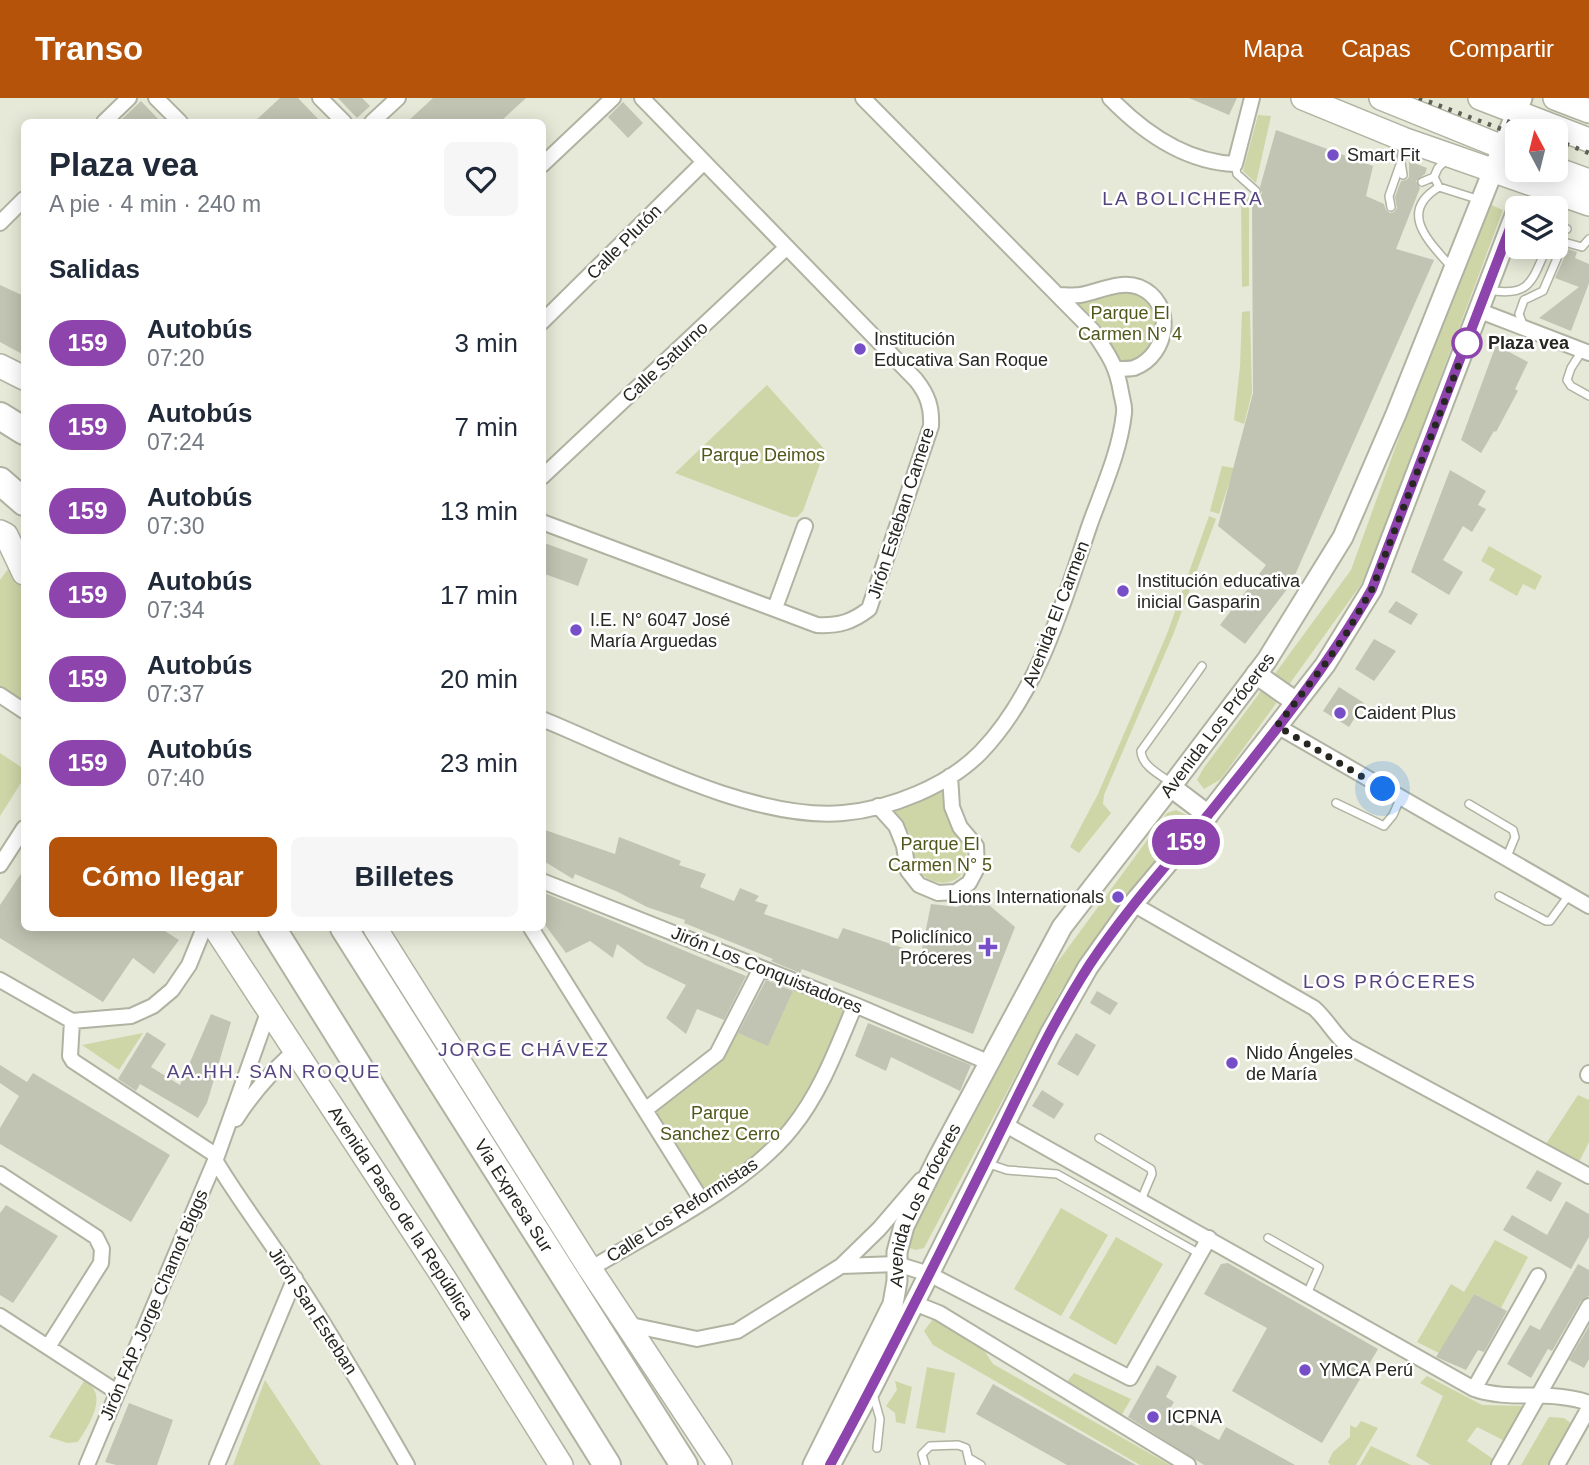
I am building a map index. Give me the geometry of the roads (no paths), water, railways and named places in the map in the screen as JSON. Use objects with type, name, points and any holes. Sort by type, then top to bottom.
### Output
[{"type":"highway","points":[[0,416],[21,429]]},
{"type":"highway","points":[[0,481],[21,499]]},
{"type":"highway","points":[[274,931],[607,1465]]},
{"type":"highway","name":"Via Expresa Sur","points":[[346,931],[684,1465]]},
{"type":"main road","points":[[1303,98],[1404,139],[1505,171]]},
{"type":"main road","points":[[1381,98],[1505,148]]},
{"type":"main road","points":[[1480,98],[1519,105],[1536,119]]},
{"type":"main road","points":[[1550,119],[1556,98],[1589,111]]},
{"type":"main road","points":[[1568,134],[1589,140]]},
{"type":"main road","name":"Avenida Los Próceres","points":[[813,1465],[893,1304],[897,1292],[899,1241],[904,1226],[1062,927],[1256,674],[1343,537],[1396,414],[1493,168],[1505,154]]},
{"type":"main road","points":[[1554,188],[1589,181]]},
{"type":"main road","points":[[1554,188],[1589,204]]},
{"type":"main road","name":"Avenida Los Próceres","points":[[830,1465],[1050,1034],[1088,967],[1133,904],[1208,815],[1296,702],[1346,634],[1372,589],[1505,244]]},
{"type":"main road","points":[[0,366],[21,376]]},
{"type":"main road","points":[[2,537],[21,568]]},
{"type":"main road","points":[[1256,674],[1296,702]]},
{"type":"main road","points":[[1172,786],[1208,815]]},
{"type":"main road","name":"Avenida Paseo de la República","points":[[205,931],[230,951],[296,1050],[444,1279],[555,1460]]},
{"type":"main road","points":[[377,931],[590,1269],[720,1465]]},
{"type":"street","points":[[107,119],[130,98]]},
{"type":"street","points":[[156,98],[177,119]]},
{"type":"street","points":[[320,98],[341,119]]},
{"type":"street","points":[[375,119],[398,98]]},
{"type":"street","points":[[546,161],[613,98]]},
{"type":"street","name":"Jirón Esteban Camere","points":[[546,523],[817,625],[834,626],[853,622],[869,610],[930,426],[932,412],[928,399],[916,380],[642,98]]},
{"type":"street","name":"Avenida El Carmen","points":[[546,721],[689,782],[748,801],[808,814],[845,813],[915,794],[950,776],[980,754],[1006,724],[1026,691],[1056,620],[1114,455],[1124,411],[1117,369],[1093,331],[863,98]]},
{"type":"street","points":[[1110,98],[1133,122],[1185,154],[1221,164],[1235,164],[1252,98]]},
{"type":"street","name":"Calle Plutón","points":[[546,318],[704,162]]},
{"type":"street","points":[[0,223],[21,202]]},
{"type":"street","name":"Calle Saturno","points":[[546,473],[787,247]]},
{"type":"street","points":[[1058,295],[1078,295],[1122,285],[1138,287],[1162,306],[1165,322],[1161,341],[1149,358],[1133,368],[1117,369]]},
{"type":"street","points":[[1480,311],[1586,351]]},
{"type":"street","points":[[775,608],[805,526]]},
{"type":"street","points":[[0,695],[21,709]]},
{"type":"street","points":[[1277,726],[1589,906]]},
{"type":"street","points":[[878,806],[896,826],[904,846],[908,872],[919,885],[938,893],[956,892],[969,883],[977,868],[976,846],[960,827],[952,807],[950,776]]},
{"type":"street","points":[[0,865],[21,833]]},
{"type":"street","name":"Jirón Los Conquistadores","points":[[546,883],[855,1005],[990,1063]]},
{"type":"street","points":[[1133,904],[1314,1008],[1326,1018],[1338,1038],[1348,1046],[1589,1176]]},
{"type":"street","points":[[0,980],[72,1021],[131,1016],[153,1006],[172,990],[189,965],[202,931]]},
{"type":"street","points":[[533,931],[702,1201]]},
{"type":"street","points":[[645,1110],[717,1054],[761,968]]},
{"type":"street","name":"Calle Los Reformistas","points":[[590,1269],[756,1165],[791,1129],[823,1082],[855,1005]]},
{"type":"street","name":"Jirón FAP. Jorge Chamot Biggs","points":[[87,1465],[218,1153],[269,1010]]},
{"type":"street","name":"Jirón San Esteban","points":[[72,1021],[70,1056],[73,1061],[218,1153],[237,1198],[295,1278],[340,1349],[407,1465]]},
{"type":"street","name":"Jirón FAP. Jorge Chamot Biggs","points":[[218,1153],[251,1096],[270,1073],[296,1050]]},
{"type":"street","points":[[1004,1125],[1474,1388],[1489,1394],[1565,1396],[1589,1406],[1556,1465]]},
{"type":"street","points":[[626,1324],[697,1339],[737,1331],[841,1266],[879,1229],[937,1160]]},
{"type":"street","points":[[0,1174],[96,1237],[102,1249],[101,1263],[48,1348]]},
{"type":"street","points":[[841,1266],[897,1264],[929,1274],[1130,1378],[1209,1238]]},
{"type":"street","points":[[1474,1388],[1538,1276]]},
{"type":"street","points":[[217,1465],[295,1278]]},
{"type":"street","points":[[914,1303],[939,1313],[1188,1465]]},
{"type":"street","points":[[1499,1465],[1589,1306]]},
{"type":"street","points":[[0,1316],[117,1392]]},
{"type":"lane","points":[[1391,207],[1389,196],[1401,162],[1404,139]]},
{"type":"lane","points":[[1422,181],[1434,177],[1438,168],[1451,155]]},
{"type":"lane","points":[[1401,162],[1403,175]]},
{"type":"lane","points":[[1235,164],[1237,174],[1256,191]]},
{"type":"lane","points":[[1434,177],[1439,187],[1480,200]]},
{"type":"lane","points":[[1439,187],[1423,200],[1418,212],[1419,224],[1423,234],[1453,269]]},
{"type":"lane","points":[[1408,218],[1419,224]]},
{"type":"lane","points":[[1525,327],[1519,314],[1526,298],[1542,291],[1564,242],[1582,247],[1587,237]]},
{"type":"lane","points":[[1511,292],[1523,289],[1531,283],[1542,259]]},
{"type":"lane","points":[[1487,290],[1511,292],[1526,298]]},
{"type":"lane","points":[[1586,351],[1571,368],[1567,380],[1571,386],[1589,396]]},
{"type":"lane","points":[[1172,786],[1142,760],[1141,751],[1202,666]]},
{"type":"lane","points":[[1336,803],[1384,826],[1393,815],[1400,799]]},
{"type":"lane","points":[[1469,804],[1513,830],[1515,837],[1506,860]]},
{"type":"lane","points":[[1499,896],[1550,921],[1569,895]]},
{"type":"lane","points":[[1099,1139],[1151,1169],[1152,1174],[1141,1200]]},
{"type":"lane","points":[[985,1163],[1007,1170],[1058,1174],[1200,1254]]},
{"type":"lane","points":[[1268,1238],[1319,1267],[1307,1294]]},
{"type":"lane","points":[[871,1389],[880,1419],[877,1448]]},
{"type":"lane","points":[[925,1465],[922,1454],[930,1446],[958,1445],[966,1448],[969,1462],[981,1465]]},
{"type":"railway","points":[[1419,98],[1505,130]]},
{"type":"railway","points":[[1568,145],[1589,153]]},
{"type":"place","name":"Smart Fit","points":[[1333,155]]},
{"type":"place","name":"Plaza vea","points":[[1467,343]]},
{"type":"place","name":"Institución Educativa San Roque","points":[[860,349]]},
{"type":"place","name":"Institución educativa inicial Gasparin","points":[[1123,591]]},
{"type":"place","name":"I.E. N° 6047 José María Arguedas","points":[[576,630]]},
{"type":"place","name":"Caident Plus","points":[[1340,713]]},
{"type":"place","name":"Lions Internationals","points":[[1118,897]]},
{"type":"place","name":"Policlínico Próceres","points":[[988,947]]},
{"type":"place","name":"Nido Ángeles de María","points":[[1232,1063]]},
{"type":"place","name":"YMCA Perú","points":[[1305,1370]]},
{"type":"place","name":"ICPNA","points":[[1153,1417]]},
{"type":"district","name":"LA BOLICHERA","points":[[1183,198]]},
{"type":"district","name":"LOS PRÓCERES","points":[[1390,981]]},
{"type":"district","name":"JORGE CHÁVEZ","points":[[524,1049]]},
{"type":"district","name":"AA.HH. SAN ROQUE","points":[[274,1071]]},
{"type":"park label","name":"Parque El Carmen N° 4","points":[[1130,323]]},
{"type":"park label","name":"Parque Deimos","points":[[763,455]]},
{"type":"park label","name":"Parque El Carmen N° 5","points":[[940,854]]},
{"type":"park label","name":"Parque Sanchez Cerro","points":[[720,1123]]}]
